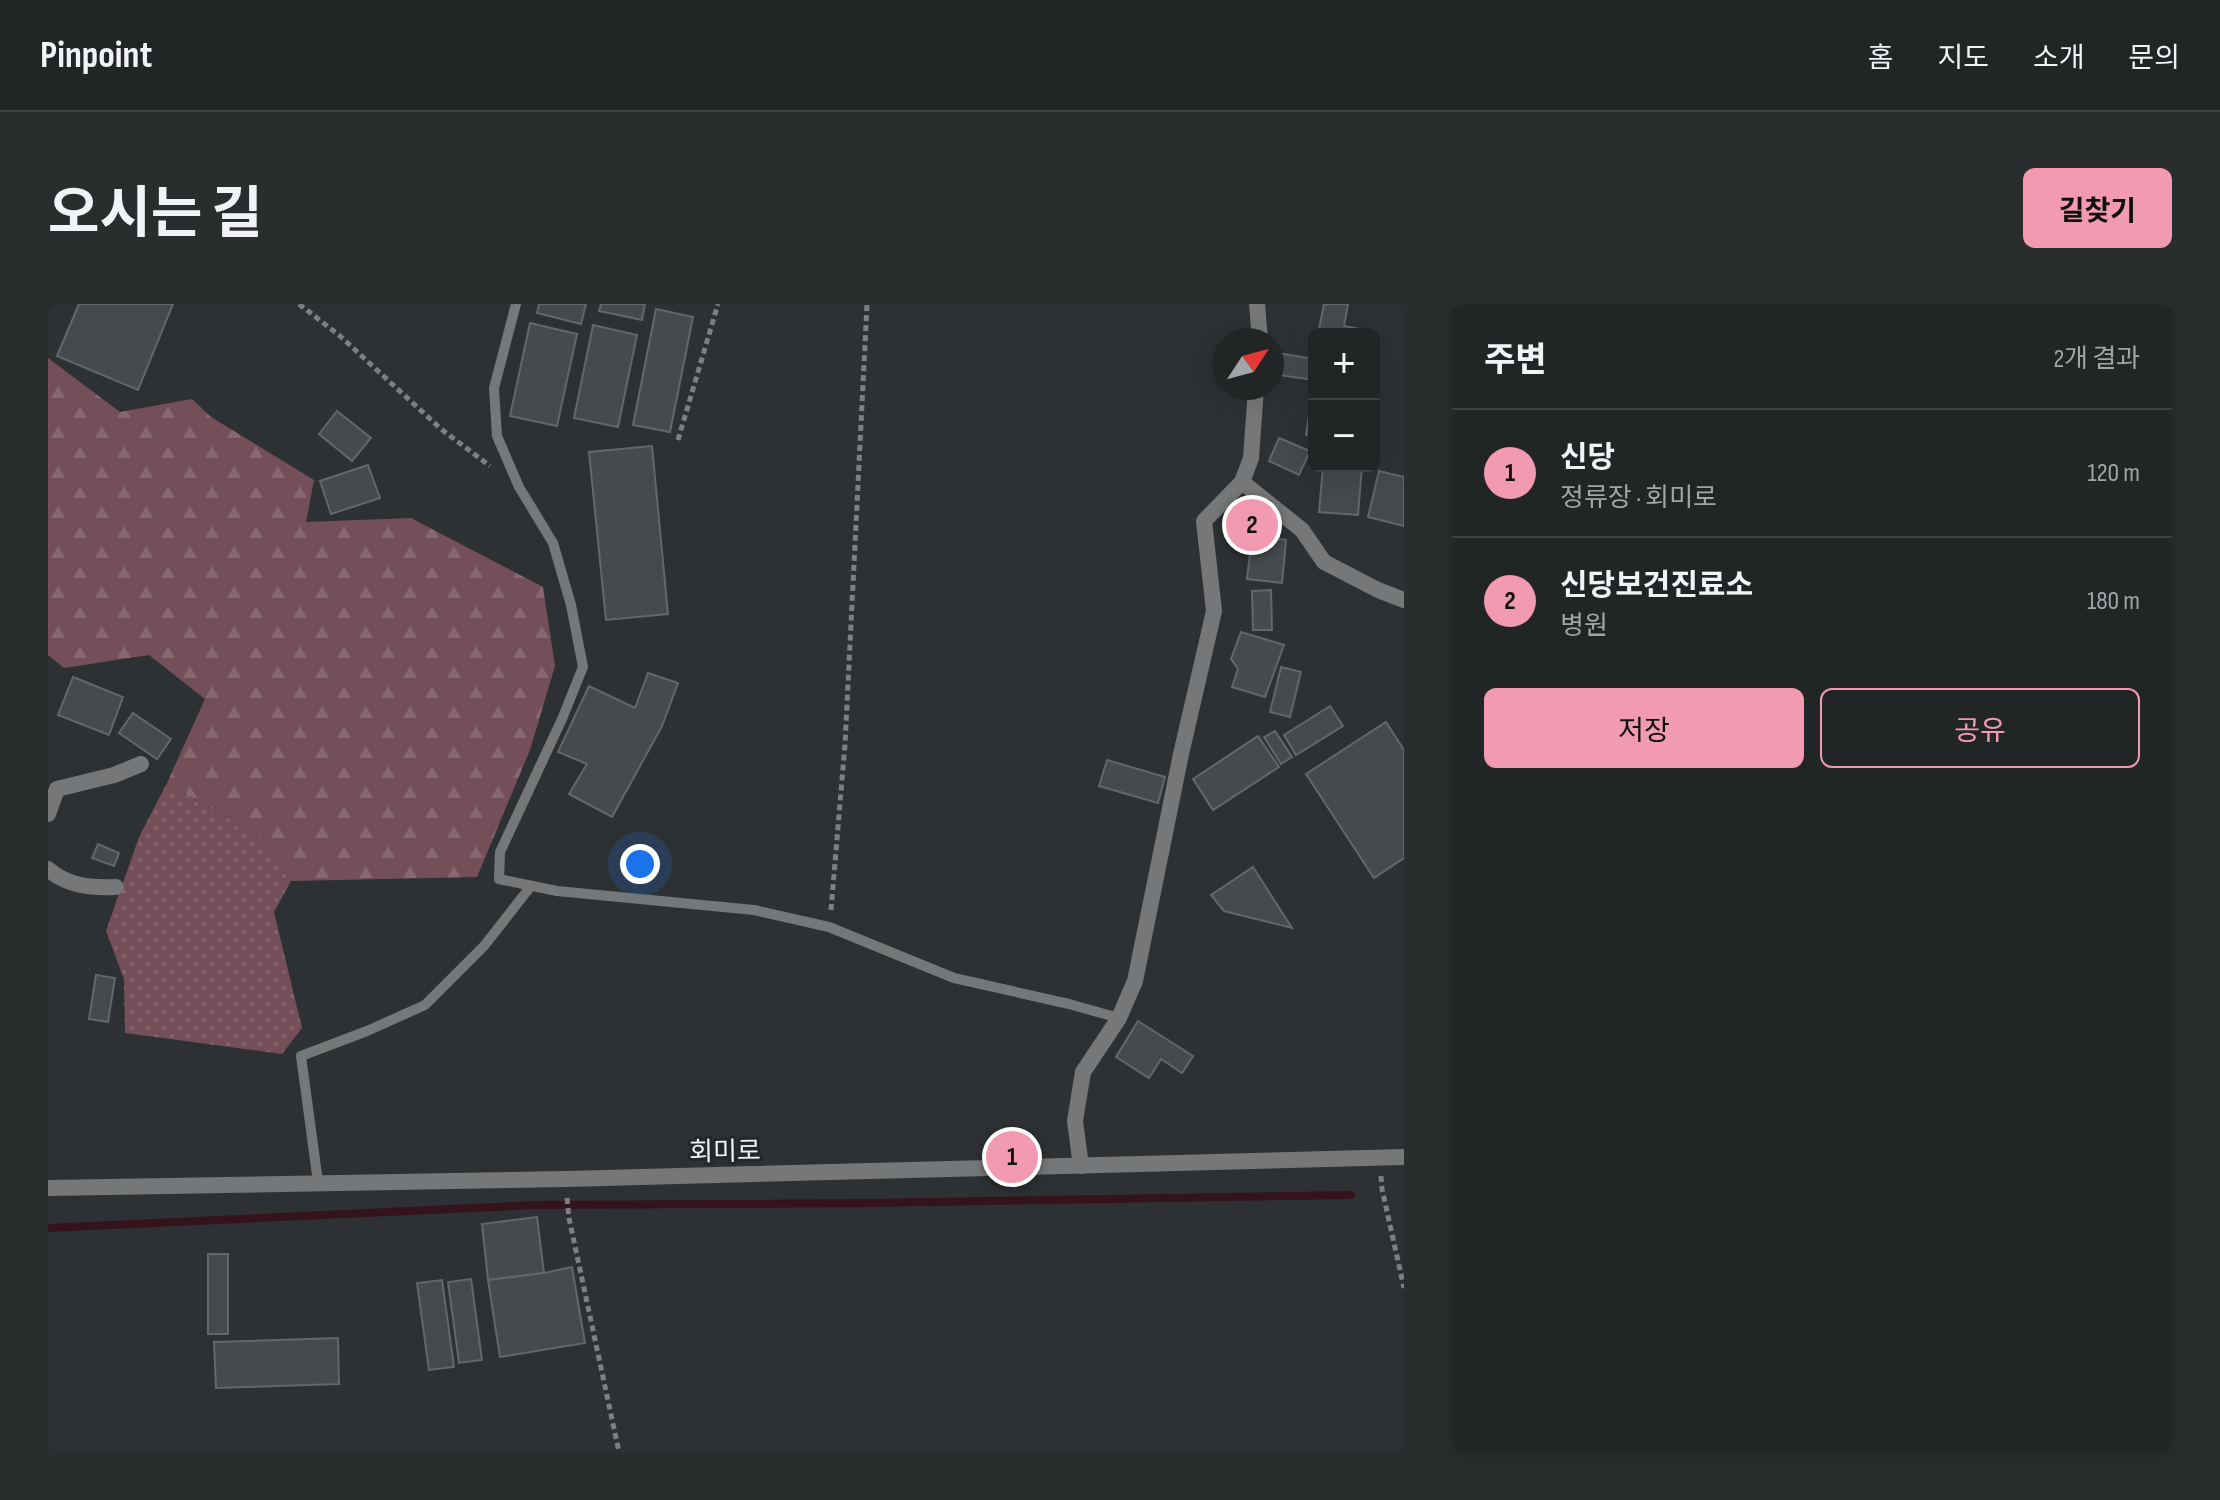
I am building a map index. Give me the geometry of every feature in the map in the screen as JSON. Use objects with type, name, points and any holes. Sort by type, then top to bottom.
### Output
[{"type":"street","points":[[1257,304],[1259,328]]},
{"type":"street","points":[[1081,1166],[1075,1121],[1083,1072],[1119,1018],[1135,981],[1181,754],[1214,611],[1204,521],[1242,482],[1251,458],[1255,400]]},
{"type":"street","points":[[1242,482],[1302,530],[1324,562],[1404,600]]},
{"type":"street","points":[[48,814],[57,789],[114,775],[141,764]]},
{"type":"street","points":[[48,869],[59,878],[87,888],[116,887]]},
{"type":"street","name":"회미로","points":[[48,1188],[566,1179],[1404,1157]]},
{"type":"lane","points":[[516,304],[494,388],[497,436],[519,487],[553,543],[571,605],[583,667],[500,852],[499,879],[557,891],[754,910],[829,927],[954,978],[1119,1018]]},
{"type":"lane","points":[[318,1182],[301,1056],[425,1005],[484,946],[531,886]]},
{"type":"path","points":[[299,304],[340,336],[441,429],[519,487]]},
{"type":"path","points":[[678,440],[718,304]]},
{"type":"path","points":[[829,927],[845,744],[867,304]]},
{"type":"path","points":[[1381,1159],[1382,1189],[1404,1288]]},
{"type":"path","points":[[567,1199],[619,1452]]},
{"type":"green space","points":[[48,358],[120,412],[192,399],[211,417],[314,480],[306,522],[411,518],[543,587],[555,666],[530,750],[477,877],[291,881],[262,838],[167,783],[205,699],[149,655],[64,668],[48,655]]},
{"type":"green space","points":[[167,783],[262,838],[291,881],[274,912],[302,1028],[282,1054],[125,1033],[124,979],[106,931],[139,837]]},
{"type":"building","points":[[79,304],[173,304],[138,390],[57,356]]},
{"type":"building","points":[[539,304],[586,304],[581,324],[537,313]]},
{"type":"building","points":[[601,304],[645,304],[642,320],[599,311]]},
{"type":"building","points":[[1324,304],[1348,304],[1344,326],[1355,328],[1319,328]]},
{"type":"building","points":[[656,309],[693,317],[670,432],[633,425]]},
{"type":"building","points":[[530,323],[577,334],[557,426],[510,416]]},
{"type":"building","points":[[593,325],[637,335],[618,427],[574,418]]},
{"type":"building","points":[[1284,354],[1308,358],[1308,379],[1284,376]]},
{"type":"building","points":[[337,411],[371,438],[352,461],[319,434]]},
{"type":"building","points":[[1279,438],[1308,450],[1299,475],[1269,461]]},
{"type":"building","points":[[652,446],[668,614],[606,620],[589,452]]},
{"type":"building","points":[[368,465],[380,498],[331,514],[320,481]]},
{"type":"building","points":[[1322,472],[1362,472],[1358,515],[1319,512]]},
{"type":"building","points":[[1379,472],[1404,477],[1404,526],[1368,517]]},
{"type":"building","points":[[1236,510],[1264,510],[1264,535],[1236,535]]},
{"type":"building","points":[[1252,536],[1286,540],[1282,583],[1247,579]]},
{"type":"building","points":[[1271,590],[1272,630],[1253,630],[1252,591]]},
{"type":"building","points":[[1241,632],[1284,645],[1265,697],[1232,687],[1238,669],[1231,659]]},
{"type":"building","points":[[1281,667],[1301,672],[1290,717],[1270,712]]},
{"type":"building","points":[[648,673],[678,683],[662,726],[612,817],[569,794],[587,764],[558,752],[589,686],[635,708]]},
{"type":"building","points":[[73,677],[123,697],[109,735],[58,715]]},
{"type":"building","points":[[1330,706],[1343,726],[1296,755],[1284,735]]},
{"type":"building","points":[[133,713],[171,739],[157,759],[119,733]]},
{"type":"building","points":[[1386,722],[1404,750],[1404,858],[1374,878],[1306,774]]},
{"type":"building","points":[[1275,731],[1292,757],[1281,764],[1264,737]]},
{"type":"building","points":[[1258,736],[1279,767],[1213,810],[1193,779]]},
{"type":"building","points":[[1107,760],[1165,777],[1158,803],[1099,786]]},
{"type":"building","points":[[98,844],[119,853],[114,866],[92,858]]},
{"type":"building","points":[[1253,867],[1292,928],[1224,911],[1211,895]]},
{"type":"building","points":[[96,975],[115,978],[108,1022],[89,1019]]},
{"type":"building","points":[[1138,1021],[1193,1056],[1182,1073],[1161,1059],[1149,1078],[1116,1057]]},
{"type":"building","points":[[537,1217],[544,1273],[488,1280],[482,1224]]},
{"type":"building","points":[[208,1254],[228,1254],[228,1334],[208,1334]]},
{"type":"building","points":[[572,1267],[585,1343],[500,1357],[488,1280]]},
{"type":"building","points":[[471,1279],[482,1360],[459,1363],[448,1282]]},
{"type":"building","points":[[442,1280],[454,1367],[429,1370],[417,1283]]},
{"type":"building","points":[[338,1338],[339,1384],[216,1388],[214,1342]]},
{"type":"waterway","points":[[48,1228],[535,1205],[1351,1195]]},
{"type":"place","name":"신당보건진료소","points":[[1252,525]]},
{"type":"place","name":"신당","points":[[1012,1157]]}]
